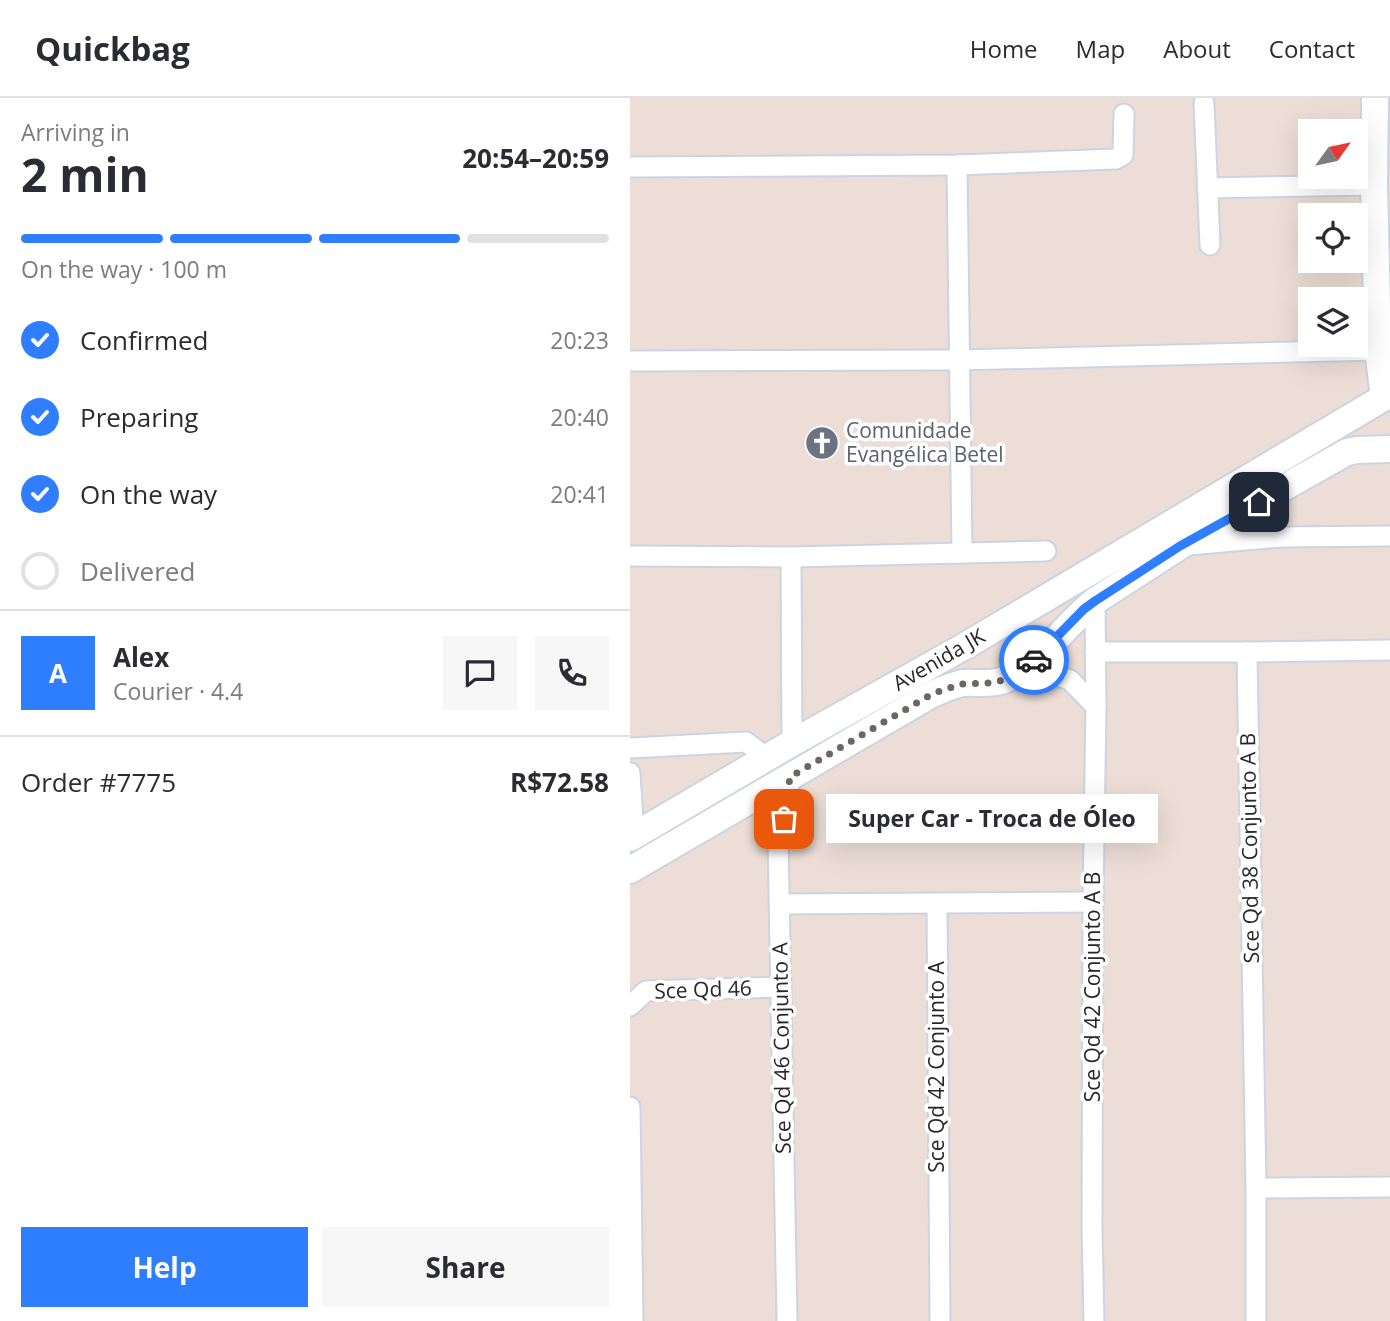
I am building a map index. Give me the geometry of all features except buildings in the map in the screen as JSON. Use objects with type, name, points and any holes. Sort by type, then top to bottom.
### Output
[{"type":"main road","points":[[1375,98],[1374,185],[1380,400],[1363,418],[1366,433],[1373,443],[1388,450]]},
{"type":"main road","name":"Avenida JK","points":[[632,837],[965,646],[1380,400]]},
{"type":"main road","name":"Avenida JK","points":[[630,870],[932,694],[961,684],[1000,681],[1028,666],[1095,601],[1180,546],[1347,453],[1357,450],[1388,450]]},
{"type":"main road","points":[[965,646],[961,654],[963,666],[970,678],[978,683]]},
{"type":"street","points":[[1204,103],[1210,245]]},
{"type":"street","points":[[630,167],[957,165],[1116,159],[1124,155],[1124,114]]},
{"type":"street","points":[[957,165],[962,553]]},
{"type":"street","points":[[1207,188],[1374,185]]},
{"type":"street","points":[[630,361],[959,360],[1378,350]]},
{"type":"street","points":[[1259,502],[1258,515],[1267,529],[1281,537]]},
{"type":"street","points":[[1180,546],[1281,537],[1390,536]]},
{"type":"street","points":[[630,556],[1046,551]]},
{"type":"street","points":[[791,556],[792,743]]},
{"type":"street","name":"Sce Qd 42 Conjunto A B","points":[[1094,1321],[1092,1226],[1095,601]]},
{"type":"street","points":[[1095,652],[1390,650]]},
{"type":"street","name":"Sce Qd 38 Conjunto A B","points":[[1247,652],[1256,1321]]},
{"type":"street","points":[[1028,666],[1070,680],[1096,706]]},
{"type":"street","points":[[630,748],[746,742],[767,758]]},
{"type":"street","points":[[630,773],[632,837]]},
{"type":"street","name":"Sce Qd 46 Conjunto A","points":[[779,861],[790,777]]},
{"type":"street","name":"Sce Qd 46 Conjunto A","points":[[751,799],[766,808],[776,825],[779,861],[787,1321]]},
{"type":"street","points":[[780,904],[1093,902]]},
{"type":"street","name":"Sce Qd 42 Conjunto A","points":[[937,904],[940,1321]]},
{"type":"street","name":"Sce Qd 46","points":[[630,1006],[646,991],[781,987]]},
{"type":"street","points":[[630,1107],[633,1321]]},
{"type":"street","points":[[1256,1188],[1390,1187]]},
{"type":"way so far","points":[[784,819],[790,777],[932,694],[961,684],[1000,681],[1034,660]]},
{"type":"place","name":"Comunidade Evangélica Betel","points":[[822,443]]},
{"type":"place","name":"Super Car - Troca de Óleo","points":[[784,819]]},
{"type":"route","points":[[1034,660],[1095,601],[1180,546],[1259,502]]}]
